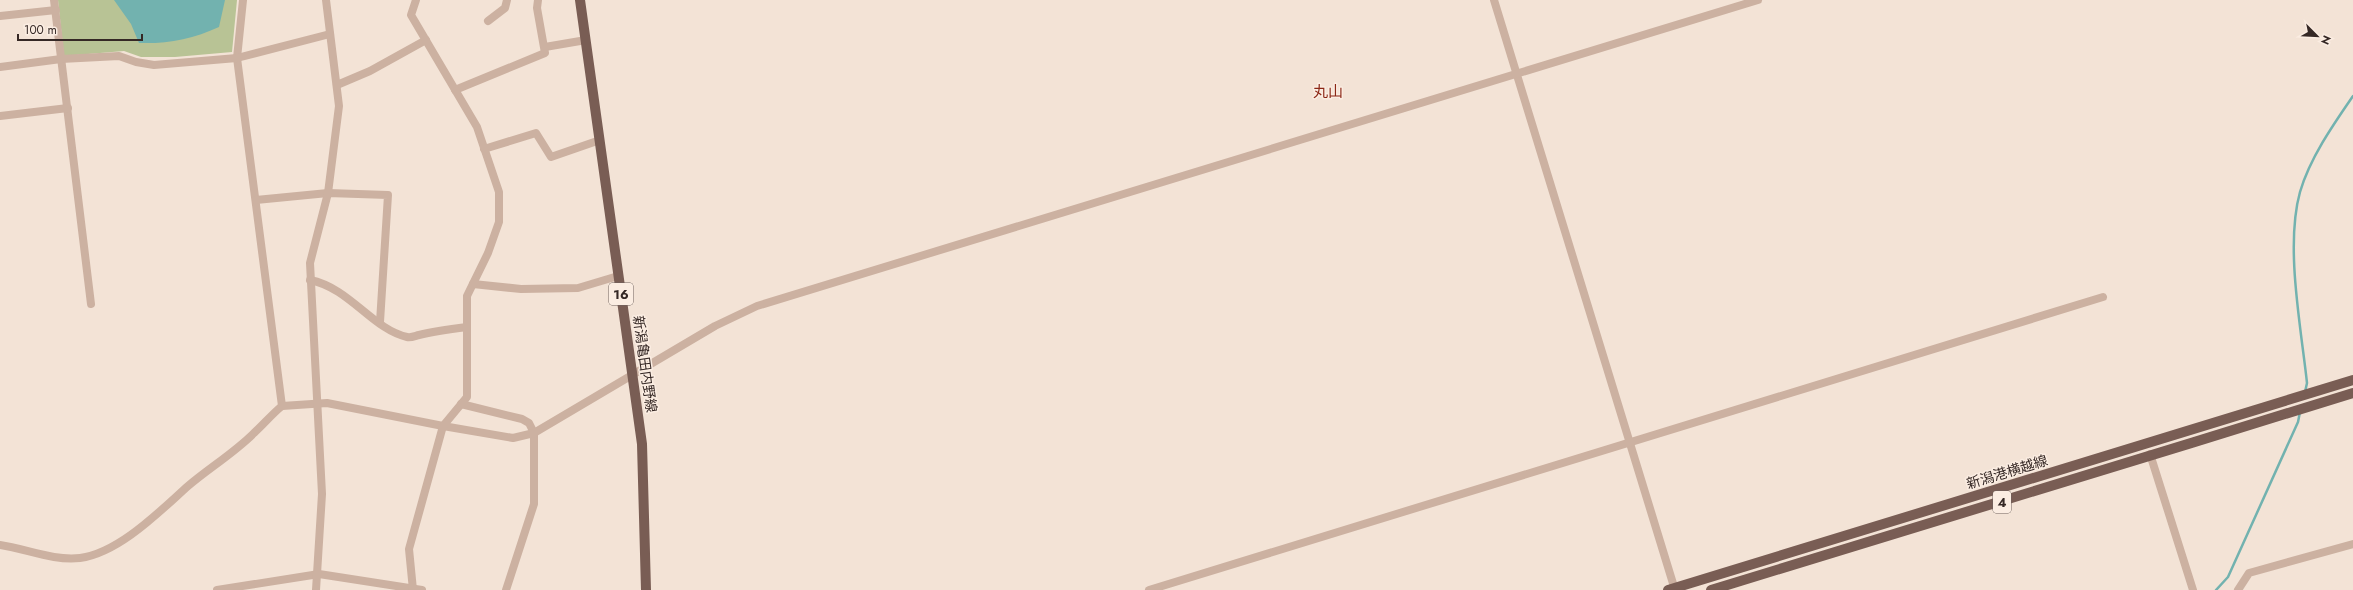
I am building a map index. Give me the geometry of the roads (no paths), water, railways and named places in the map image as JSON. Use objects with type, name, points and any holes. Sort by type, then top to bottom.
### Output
[{"type":"main road","name":"新潟亀田内野線","points":[[580,0],[642,444],[646,590]]},
{"type":"main road","name":"新潟港横越線","points":[[1673,589],[2353,380]]},
{"type":"main road","name":"新潟港横越線","points":[[1711,590],[1953,518],[2150,454],[2353,393]]},
{"type":"street","points":[[54,0],[91,304]]},
{"type":"street","points":[[243,0],[237,58],[282,406]]},
{"type":"street","points":[[316,590],[319,574],[322,494],[310,263],[328,193],[339,106],[326,0]]},
{"type":"street","points":[[413,589],[409,549],[442,426],[467,397],[467,296],[488,253],[499,222],[499,192],[477,127],[411,15],[416,0]]},
{"type":"street","points":[[488,20],[505,8],[507,0]]},
{"type":"street","points":[[455,90],[545,53],[537,8],[538,0]]},
{"type":"street","points":[[1494,0],[1518,74],[1673,589]]},
{"type":"street","points":[[0,545],[64,559],[82,558],[100,552],[126,538],[254,433],[282,406],[327,403],[442,426],[513,438],[534,433],[721,323],[757,306],[1758,0]]},
{"type":"street","points":[[0,16],[56,10]]},
{"type":"street","points":[[0,67],[61,59],[119,56],[154,65],[237,58],[330,34]]},
{"type":"street","points":[[337,85],[370,71],[426,40]]},
{"type":"street","points":[[545,47],[586,40]]},
{"type":"street","points":[[0,116],[68,108]]},
{"type":"street","points":[[484,149],[536,133],[551,157],[600,140]]},
{"type":"street","points":[[256,200],[328,193],[388,195],[380,322]]},
{"type":"street","points":[[473,284],[521,289],[578,288],[618,276]]},
{"type":"street","points":[[310,280],[330,287],[355,302],[388,330],[409,338],[437,330],[467,327]]},
{"type":"street","points":[[1149,590],[2103,298]]},
{"type":"street","points":[[461,404],[522,419],[529,423],[534,433],[534,504],[506,590]]},
{"type":"street","points":[[2150,454],[2192,590]]},
{"type":"street","points":[[2238,590],[2250,573],[2353,544]]},
{"type":"street","points":[[217,590],[319,574],[422,590]]},
{"type":"water","points":[[114,0],[225,0],[219,27],[190,38],[170,42],[139,43],[131,24]]},
{"type":"waterway","points":[[2305,392],[2307,383],[2298,312],[2294,261],[2296,213],[2304,179],[2316,154],[2353,96]]},
{"type":"waterway","points":[[2216,590],[2228,577],[2298,422],[2300,412]]},
{"type":"district","name":"丸山","points":[[1328,92]]}]
